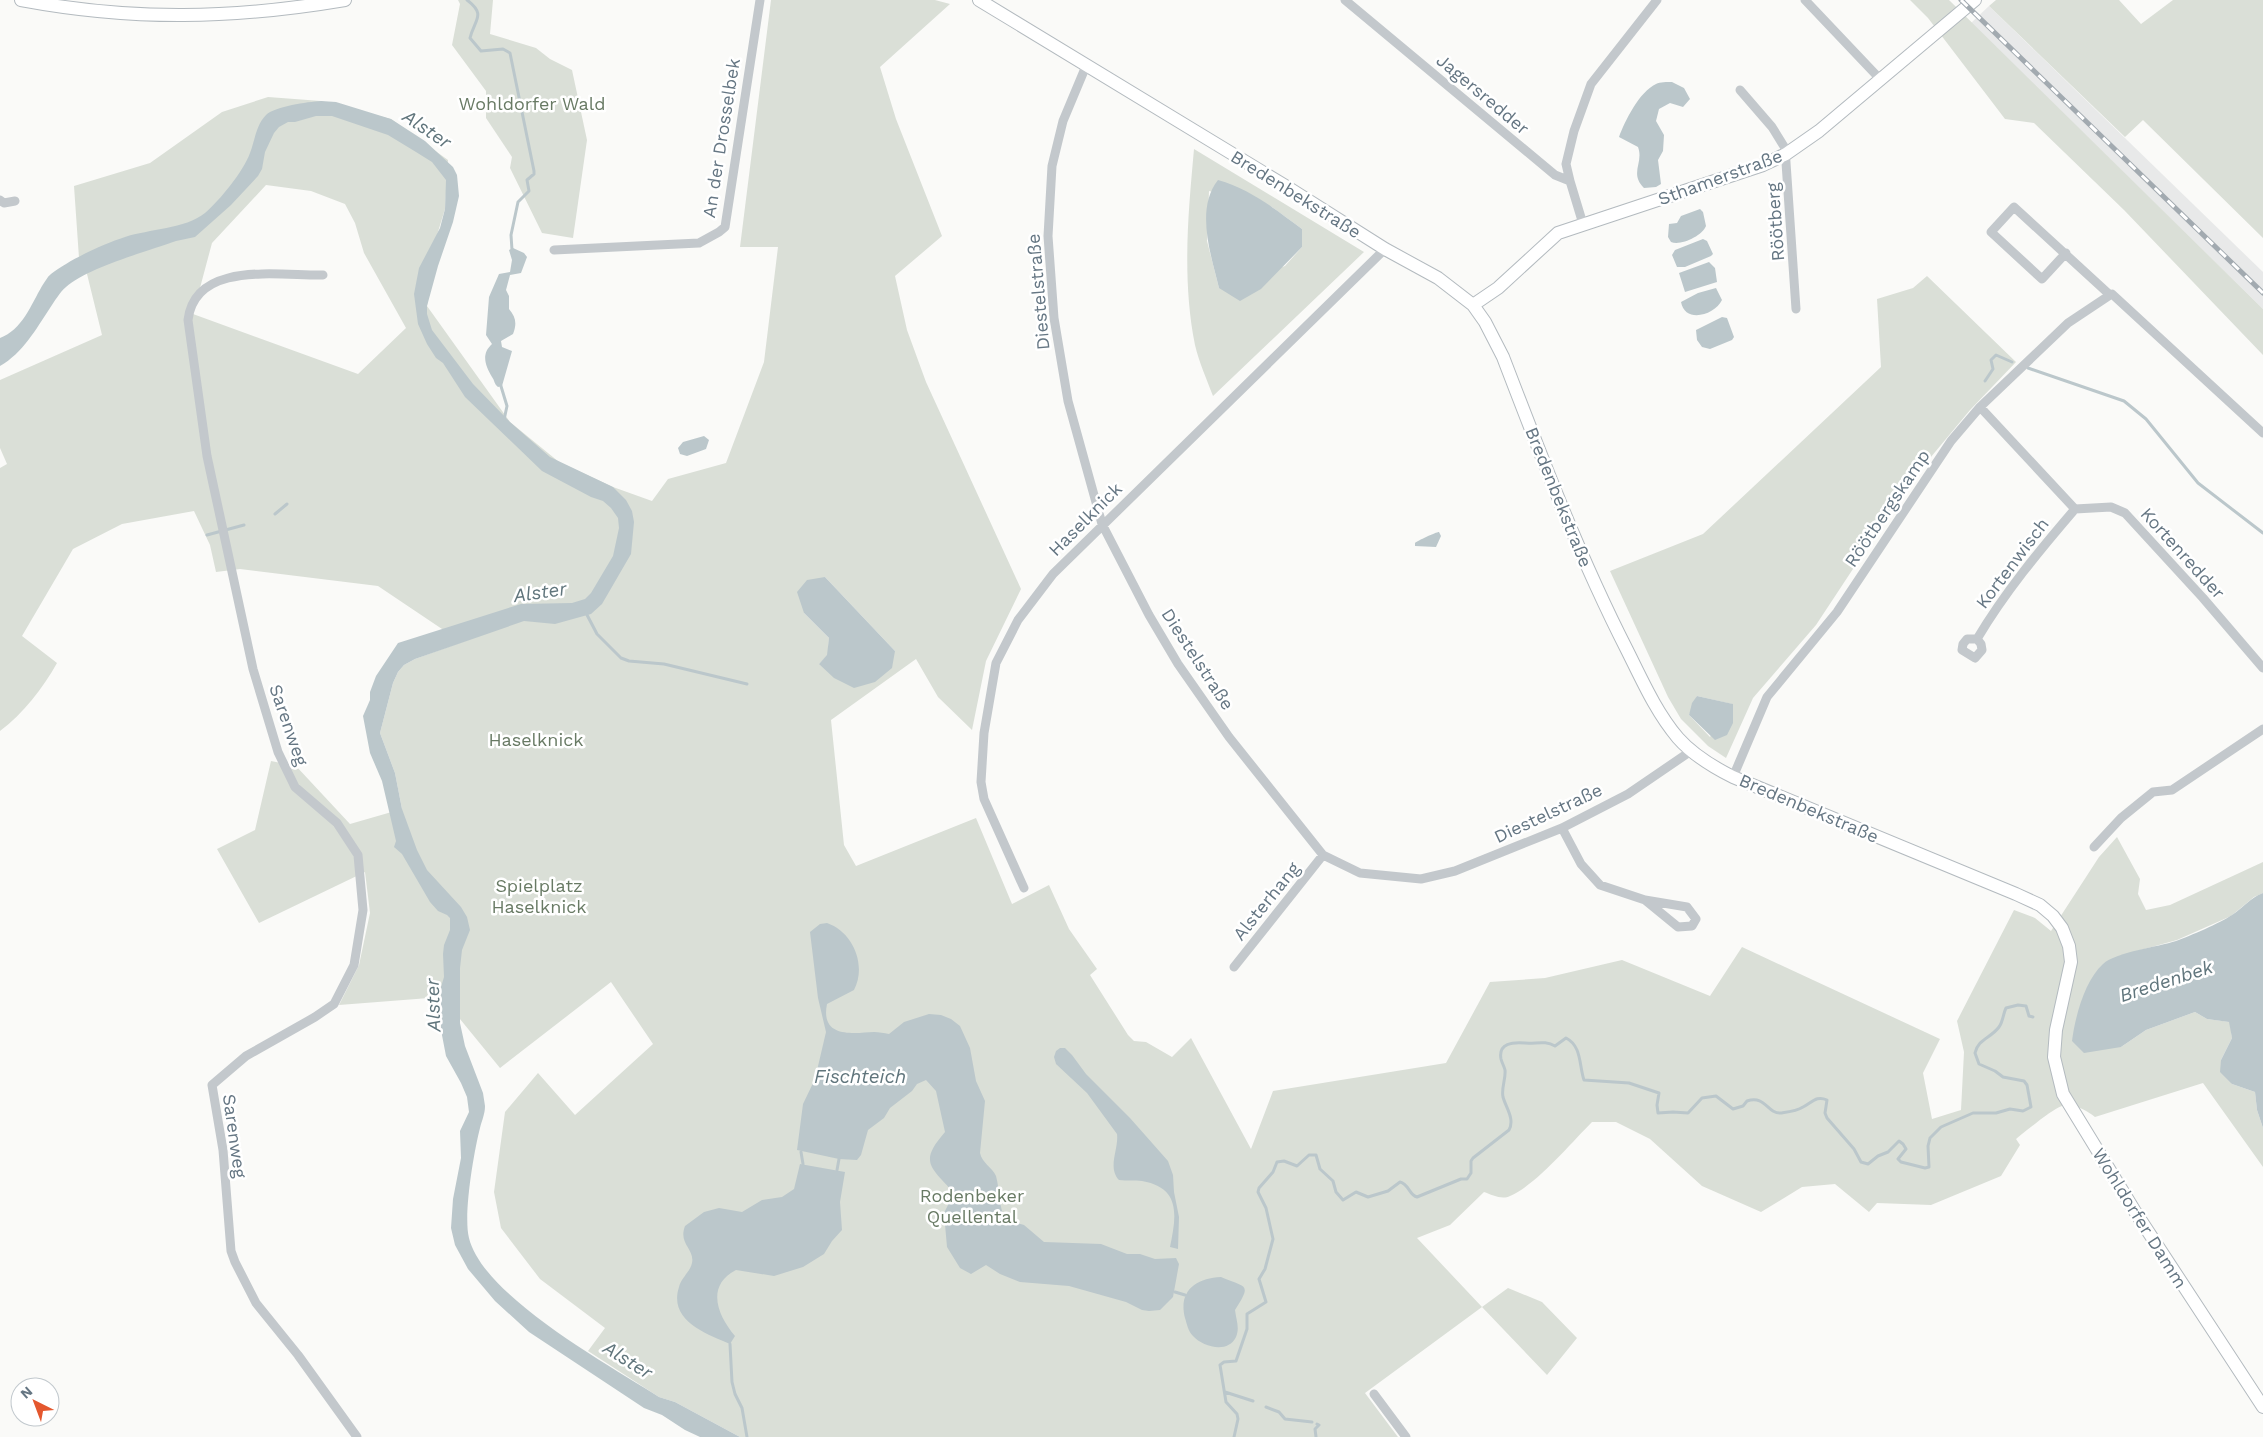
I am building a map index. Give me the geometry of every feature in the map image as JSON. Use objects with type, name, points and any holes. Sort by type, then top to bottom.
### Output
[{"type":"street","points":[[21,0],[97,12],[203,16],[274,11],[345,0]]},
{"type":"street","name":"An der Drosselbek","points":[[554,250],[699,243],[725,227],[760,0]]},
{"type":"street","name":"Bredenbekstraße","points":[[979,0],[1287,187],[1385,249],[1438,278],[1473,305],[1485,322],[1503,357],[1600,598],[1658,709],[1677,737],[1691,751],[1714,768],[1733,777],[2040,905],[2062,928],[2069,946],[2072,962],[2060,1015]]},
{"type":"street","name":"Jagersredder","points":[[1344,0],[1555,175],[1570,182]]},
{"type":"street","points":[[1583,224],[1566,164],[1574,131],[1591,84],[1657,0]]},
{"type":"street","points":[[1805,0],[1880,79]]},
{"type":"street","name":"Sthamerstraße","points":[[1473,305],[1498,288],[1553,236],[1583,224],[1764,165],[1786,154],[1819,131],[1975,0]]},
{"type":"street","name":"Diestelstraße","points":[[1086,66],[1063,121],[1052,166],[1048,236],[1054,318],[1068,402],[1102,524],[1150,616],[1178,664],[1229,737],[1323,855],[1360,873],[1421,879],[1455,871],[1562,828],[1628,794],[1691,751]]},
{"type":"street","name":"Röötberg","points":[[1740,90],[1772,126],[1783,142],[1786,154],[1796,309]]},
{"type":"street","points":[[0,200],[4,202],[15,201]]},
{"type":"street","points":[[2066,253],[2042,279],[1991,232],[2014,207],[2066,253],[2263,433]]},
{"type":"street","name":"Haselknick","points":[[1024,888],[984,799],[981,782],[984,733],[996,663],[1018,620],[1053,574],[1102,524],[1385,249]]},
{"type":"street","name":"Sarenweg","points":[[323,275],[233,277],[211,283],[202,289],[191,303],[188,320],[207,456],[253,669],[278,752],[295,787],[337,823],[358,855],[364,910],[354,965],[334,1004],[315,1017],[246,1056],[212,1085],[223,1150],[231,1251],[242,1278],[256,1303],[298,1355],[357,1437]]},
{"type":"street","name":"Röötbergskamp","points":[[1733,777],[1766,698],[1837,612],[1951,440],[1980,407],[2068,324],[2111,294]]},
{"type":"street","points":[[1980,407],[2075,509]]},
{"type":"street","name":"Kortenredder","points":[[2075,509],[2112,507],[2125,513],[2203,598],[2263,668]]},
{"type":"street","name":"Kortenwisch","points":[[1977,639],[1996,608],[2034,557],[2075,509]]},
{"type":"street","points":[[2094,847],[2122,818],[2154,792],[2172,790],[2263,729]]},
{"type":"street","points":[[1562,828],[1581,864],[1600,885],[1645,900],[1687,907],[1696,919],[1692,926],[1678,927],[1645,900]]},
{"type":"street","name":"Alsterhang","points":[[1234,967],[1323,855]]},
{"type":"street","name":"Wohldorfer Damm","points":[[2060,1015],[2054,1056],[2063,1094],[2175,1274],[2263,1408]]},
{"type":"street","points":[[1374,1394],[1406,1437]]},
{"type":"shaded area","points":[[1989,6],[2263,272],[2263,309],[1971,23]]},
{"type":"green space","name":"Wohldorfer Wald","points":[[458,0],[493,0],[490,34],[536,48],[550,59],[572,70],[587,140],[573,238],[542,233],[510,168],[512,157],[486,118],[486,91],[452,45],[460,4]]},
{"type":"green space","name":"Rodenbeker Quellental","points":[[771,0],[935,0],[950,4],[880,67],[896,119],[942,236],[895,276],[907,330],[926,382],[1021,589],[986,661],[972,730],[938,697],[916,659],[831,720],[844,845],[856,866],[976,818],[1012,904],[1049,885],[1069,929],[1097,969],[1090,975],[1128,1035],[1134,1041],[1146,1042],[1172,1057],[1191,1038],[1251,1149],[1273,1091],[1446,1063],[1490,982],[1545,978],[1622,960],[1710,996],[1742,947],[1940,1039],[1923,1073],[1932,1119],[1961,1110],[1964,1052],[1957,1021],[2014,910],[2035,918],[2051,931],[2099,857],[2117,837],[2140,879],[2138,894],[2146,910],[2170,905],[2263,862],[2263,893],[2254,897],[2231,916],[2177,940],[2119,956],[2083,999],[2079,1013],[2121,1047],[2146,1030],[2195,1012],[2207,1019],[2230,1022],[2232,1038],[2221,1060],[2232,1084],[2255,1092],[2257,1110],[2263,1128],[2263,1167],[2203,1083],[2095,1117],[2075,1106],[2062,1106],[2045,1116],[2016,1139],[2020,1145],[2001,1176],[1931,1205],[1877,1203],[1869,1212],[1835,1184],[1802,1187],[1761,1212],[1702,1186],[1650,1139],[1616,1122],[1592,1122],[1564,1152],[1520,1191],[1504,1197],[1497,1197],[1484,1192],[1450,1225],[1417,1238],[1482,1307],[1365,1393],[1398,1437],[740,1437],[675,1402],[659,1397],[588,1351],[605,1328],[540,1279],[501,1228],[494,1192],[505,1112],[538,1073],[575,1115],[653,1044],[611,982],[500,1068],[442,997],[339,1005],[359,965],[370,913],[365,872],[259,923],[217,849],[255,830],[271,761],[296,766],[350,824],[402,809],[395,773],[380,733],[393,683],[398,672],[404,665],[415,659],[498,629],[442,629],[378,586],[240,569],[216,572],[210,545],[194,511],[122,524],[73,549],[22,636],[57,663],[32,700],[17,717],[0,731],[0,468],[7,464],[0,448],[0,380],[102,335],[87,274],[79,258],[74,186],[150,163],[222,112],[268,97],[321,101],[391,119],[448,160],[445,209],[437,235],[427,306],[510,422],[559,462],[613,487],[652,501],[668,479],[726,463],[764,362],[778,247],[740,247]],"holes":[[[266,185],[311,191],[345,204],[355,223],[364,253],[406,328],[358,374],[193,314],[212,243]],[[825,577],[895,651],[819,664],[828,655],[829,638],[804,613]]]},
{"type":"green space","points":[[1910,0],[1949,0],[2263,309],[2263,355],[2124,210],[2034,123],[2005,119],[1928,18]]},
{"type":"green space","points":[[1996,0],[2119,0],[2141,24],[2173,0],[2263,0],[2263,238],[2143,120],[2125,137],[1989,6]]},
{"type":"green space","points":[[1194,149],[1364,252],[1213,396],[1195,345],[1187,272],[1188,223]],"holes":[[[1209,191],[1272,207],[1302,229],[1302,247],[1285,266],[1219,288],[1207,241]]]},
{"type":"green space","points":[[1927,276],[2016,362],[1970,410],[1911,481],[1816,625],[1753,698],[1726,758],[1708,746],[1681,719],[1668,697],[1610,571],[1703,534],[1881,367],[1877,299],[1913,288]],"holes":[[[1697,696],[1732,704],[1710,737],[1689,715]]]},
{"type":"green space","points":[[1508,1288],[1542,1302],[1577,1338],[1547,1375],[1482,1307]]},
{"type":"water","points":[[1672,82],[1684,88],[1690,99],[1683,107],[1670,103],[1659,109],[1656,121],[1664,135],[1663,151],[1658,160],[1661,184],[1656,187],[1644,188],[1640,183],[1637,173],[1638,147],[1619,137],[1629,115],[1644,93],[1656,84]]},
{"type":"water","points":[[321,101],[336,102],[391,119],[425,141],[453,167],[457,175],[459,196],[453,222],[427,306],[427,314],[432,330],[473,384],[510,422],[550,457],[613,487],[626,500],[632,511],[634,522],[631,554],[602,604],[591,614],[555,624],[524,621],[415,659],[404,665],[393,683],[380,733],[395,773],[402,809],[417,850],[427,870],[461,907],[467,917],[470,930],[462,950],[460,968],[460,1023],[465,1046],[483,1093],[485,1106],[470,1183],[467,1214],[469,1238],[479,1260],[498,1283],[550,1327],[659,1397],[675,1402],[740,1437],[700,1437],[685,1430],[662,1415],[644,1408],[529,1332],[495,1301],[468,1269],[455,1245],[451,1228],[453,1199],[461,1158],[460,1131],[469,1112],[467,1097],[446,1056],[441,1030],[441,987],[444,977],[443,954],[444,945],[450,930],[450,918],[438,911],[430,902],[402,854],[394,847],[396,841],[382,781],[370,753],[363,716],[370,700],[370,692],[376,676],[398,643],[521,604],[572,603],[585,599],[591,593],[613,556],[619,528],[618,518],[603,501],[591,497],[542,471],[465,397],[443,363],[436,358],[427,344],[418,324],[414,294],[419,268],[440,228],[445,209],[446,180],[432,162],[388,135],[332,116],[316,116],[288,122],[279,127],[274,133],[265,152],[262,169],[258,176],[231,205],[195,237],[176,241],[118,261],[76,280],[59,294],[34,332],[16,354],[0,366],[0,338],[8,334],[20,323],[51,274],[77,258],[116,240],[135,234],[177,226],[205,213],[237,177],[247,160],[258,128],[266,115],[284,107]]},
{"type":"water","points":[[1218,180],[1252,194],[1302,229],[1302,247],[1261,289],[1240,301],[1219,288],[1209,247],[1206,218],[1207,204]]},
{"type":"water","points":[[1700,209],[1703,212],[1706,226],[1704,230],[1696,237],[1680,243],[1671,242],[1668,237],[1669,224],[1677,223],[1681,216]]},
{"type":"water","points":[[1703,239],[1707,241],[1713,254],[1685,267],[1677,267],[1672,255],[1675,250]]},
{"type":"water","points":[[513,248],[524,253],[527,257],[521,273],[510,275],[506,290],[509,296],[509,309],[514,318],[515,327],[513,334],[501,341],[502,347],[512,351],[502,386],[498,387],[485,360],[486,352],[492,344],[486,335],[489,297],[499,274],[510,272],[512,260],[509,250]]},
{"type":"water","points":[[1709,262],[1715,268],[1717,282],[1685,292],[1679,273]]},
{"type":"water","points":[[1716,288],[1722,300],[1713,310],[1700,315],[1694,315],[1684,309],[1681,302],[1698,293]]},
{"type":"water","points":[[1722,317],[1727,318],[1734,337],[1732,340],[1710,349],[1702,347],[1697,340],[1696,330]]},
{"type":"water","points":[[704,436],[709,440],[706,449],[687,456],[680,454],[678,448],[683,442]]},
{"type":"water","points":[[1439,532],[1441,536],[1436,547],[1415,546],[1416,542]]},
{"type":"water","points":[[825,577],[895,651],[892,668],[875,682],[854,688],[834,678],[819,664],[827,655],[829,638],[804,613],[797,592],[807,580]]},
{"type":"water","points":[[1697,696],[1733,704],[1733,723],[1727,735],[1715,740],[1689,715],[1692,703]]},
{"type":"water","points":[[2263,893],[2263,1128],[2257,1110],[2255,1092],[2232,1084],[2220,1072],[2221,1060],[2232,1038],[2229,1022],[2207,1019],[2195,1012],[2146,1030],[2121,1047],[2084,1053],[2072,1041],[2078,1010],[2086,989],[2103,964],[2117,956],[2176,941],[2205,929],[2232,915]]},
{"type":"water","name":"Fischteich","points":[[827,923],[836,927],[850,942],[858,960],[859,970],[854,990],[827,1004],[826,1015],[834,1029],[848,1033],[876,1032],[889,1034],[904,1022],[929,1014],[941,1015],[951,1019],[960,1026],[970,1048],[976,1081],[985,1101],[980,1153],[983,1160],[996,1176],[1003,1215],[1006,1220],[1024,1225],[1044,1242],[1101,1244],[1127,1254],[1140,1254],[1155,1259],[1176,1258],[1179,1264],[1173,1297],[1160,1310],[1142,1310],[1126,1302],[1069,1286],[1020,1282],[1000,1274],[986,1265],[971,1274],[960,1268],[947,1247],[944,1213],[953,1192],[938,1176],[931,1164],[932,1150],[945,1132],[936,1091],[926,1080],[917,1084],[912,1091],[890,1108],[884,1118],[868,1130],[861,1155],[857,1160],[839,1159],[797,1150],[803,1104],[815,1079],[826,1032],[818,998],[810,932],[820,924]]},
{"type":"water","points":[[1060,1048],[1065,1048],[1072,1055],[1086,1074],[1130,1118],[1168,1161],[1173,1175],[1179,1217],[1178,1249],[1170,1247],[1174,1215],[1170,1197],[1164,1190],[1155,1185],[1142,1181],[1119,1180],[1114,1169],[1117,1134],[1087,1093],[1056,1064],[1054,1057],[1056,1051]]},
{"type":"water","points":[[800,1164],[845,1172],[840,1202],[842,1230],[824,1254],[803,1267],[774,1276],[736,1270],[726,1277],[720,1284],[718,1301],[724,1320],[735,1336],[730,1344],[701,1331],[684,1317],[679,1309],[677,1299],[680,1284],[692,1263],[691,1254],[685,1242],[683,1232],[685,1226],[704,1212],[719,1208],[742,1212],[762,1200],[782,1197],[794,1189]]},
{"type":"water","points":[[1221,1277],[1241,1285],[1245,1290],[1235,1310],[1238,1327],[1236,1337],[1227,1346],[1215,1347],[1197,1340],[1191,1334],[1185,1318],[1184,1300],[1187,1293],[1197,1283]]},
{"type":"waterway","points":[[467,0],[473,5],[478,14],[470,38],[481,51],[503,49],[510,53],[534,171],[534,174],[527,180],[529,191],[518,202],[511,235],[512,250]]},
{"type":"waterway","points":[[1985,381],[1993,369],[1991,360],[1996,355],[2012,362]]},
{"type":"waterway","points":[[2028,368],[2124,401],[2146,419],[2198,483],[2263,533]]},
{"type":"waterway","points":[[500,383],[507,406],[504,420]]},
{"type":"waterway","points":[[275,514],[287,504]]},
{"type":"waterway","points":[[207,535],[244,525]]},
{"type":"waterway","points":[[586,613],[597,634],[621,658],[629,661],[664,664],[747,684]]},
{"type":"waterway","name":"Bredenbek","points":[[1234,1437],[1238,1419],[1237,1414],[1226,1402],[1220,1365],[1224,1362],[1236,1361],[1247,1329],[1247,1314],[1266,1302],[1259,1279],[1265,1269],[1273,1239],[1266,1208],[1258,1192],[1259,1188],[1273,1172],[1277,1162],[1284,1161],[1297,1166],[1309,1155],[1316,1155],[1320,1169],[1333,1181],[1336,1192],[1343,1200],[1356,1192],[1368,1197],[1388,1191],[1400,1182],[1417,1197],[1461,1179],[1467,1179],[1471,1173],[1471,1161],[1473,1158],[1509,1130],[1511,1126],[1511,1118],[1503,1094],[1505,1070],[1501,1054],[1504,1047],[1516,1043],[1544,1043],[1555,1046],[1566,1038],[1575,1046],[1584,1080],[1629,1083],[1659,1093],[1658,1113],[1688,1113],[1702,1098],[1716,1096],[1733,1109],[1743,1106],[1747,1101],[1758,1100],[1776,1113],[1798,1109],[1820,1098],[1827,1100],[1825,1113],[1827,1118],[1854,1149],[1861,1162],[1868,1164],[1878,1156],[1888,1152],[1899,1141],[1906,1149],[1898,1159],[1901,1162],[1925,1168],[1929,1167],[1928,1146],[1930,1138],[1941,1127],[1973,1113],[1996,1113],[2010,1109],[2023,1111],[2031,1107],[2027,1085],[2024,1081],[2003,1077],[1979,1064],[1975,1053],[1979,1045],[1999,1027],[2006,1008],[2018,1005],[2026,1006],[2029,1016],[2033,1017]]},
{"type":"waterway","points":[[801,1152],[803,1164]]},
{"type":"waterway","points":[[837,1170],[839,1159]]},
{"type":"waterway","points":[[1175,1292],[1185,1295]]},
{"type":"waterway","points":[[730,1344],[732,1382],[735,1394],[742,1408],[747,1437]]},
{"type":"waterway","points":[[1225,1392],[1253,1401]]},
{"type":"waterway","points":[[1266,1407],[1279,1412],[1285,1419],[1312,1422]]},
{"type":"waterway","points":[[1316,1437],[1315,1429],[1319,1425],[1317,1424]]},
{"type":"railway","points":[[1961,0],[2263,293]]},
{"type":"water label","name":"Alster","points":[[427,129]]},
{"type":"water label","name":"Alster","points":[[540,592]]},
{"type":"water label","name":"Alster","points":[[433,1005]]},
{"type":"water label","name":"Alster","points":[[628,1360]]},
{"type":"park label","name":"Spielplatz Haselknick","points":[[539,895]]}]
